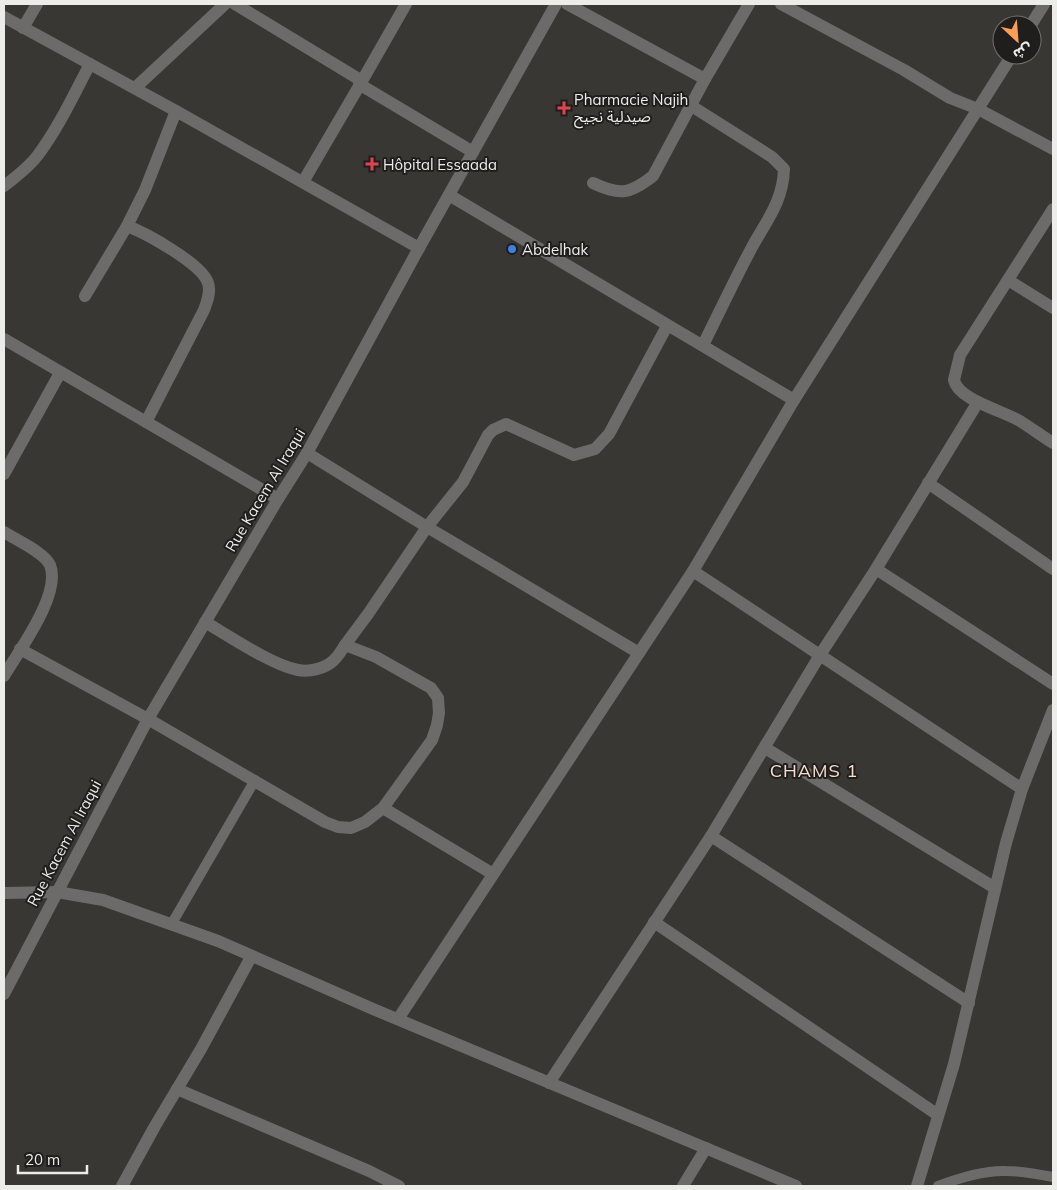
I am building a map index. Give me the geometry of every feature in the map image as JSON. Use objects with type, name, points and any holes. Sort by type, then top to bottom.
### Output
[{"type":"street","points":[[23,28],[37,4]]},
{"type":"street","points":[[135,88],[225,4]]},
{"type":"street","points":[[235,4],[473,152]]},
{"type":"street","points":[[303,182],[406,4]]},
{"type":"street","name":"Rue Kacem Al Iraqui","points":[[4,994],[148,719],[278,499],[307,454],[419,248],[556,4]]},
{"type":"street","points":[[567,4],[705,79]]},
{"type":"street","points":[[594,182],[610,191],[621,192],[639,187],[652,176],[690,105],[749,4]]},
{"type":"street","points":[[781,4],[904,70],[950,98],[978,109],[1053,149]]},
{"type":"street","points":[[1037,15],[1044,4]]},
{"type":"street","points":[[4,17],[135,88],[419,248]]},
{"type":"street","points":[[4,186],[38,155],[90,64]]},
{"type":"street","points":[[398,1019],[693,571],[794,400],[1006,65]]},
{"type":"street","points":[[690,105],[772,157],[784,169],[784,185],[774,209],[751,248],[703,345]]},
{"type":"street","points":[[85,296],[127,226],[145,190],[176,111]]},
{"type":"street","points":[[449,195],[794,400]]},
{"type":"street","points":[[1053,209],[960,355],[954,373],[954,380],[958,388],[978,402],[1018,420],[1053,443]]},
{"type":"street","points":[[127,226],[155,239],[196,268],[208,283],[208,296],[204,310],[146,422]]},
{"type":"street","points":[[1008,280],[1053,308]]},
{"type":"street","points":[[205,622],[276,662],[298,670],[314,670],[334,661],[427,527],[463,482],[488,436],[498,427],[506,424],[574,455],[595,450],[609,434],[667,326]]},
{"type":"street","points":[[4,339],[278,499]]},
{"type":"street","points":[[4,474],[60,373]]},
{"type":"street","points":[[549,1083],[711,836],[820,655],[876,569],[978,402]]},
{"type":"street","points":[[307,454],[639,653]]},
{"type":"street","points":[[928,483],[1053,569]]},
{"type":"street","points":[[4,532],[41,555],[50,566],[51,578],[46,607],[4,676]]},
{"type":"street","points":[[876,569],[1053,684]]},
{"type":"street","points":[[693,571],[1022,789]]},
{"type":"street","points":[[20,649],[148,719],[324,822],[338,828],[352,828],[365,822],[383,808],[432,740],[437,725],[438,698],[431,688],[376,657],[345,645]]},
{"type":"street","points":[[917,1186],[954,1064],[995,888],[1022,789],[1053,710]]},
{"type":"street","points":[[765,748],[995,888]]},
{"type":"street","points":[[383,808],[493,874]]},
{"type":"street","points":[[711,836],[969,1004]]},
{"type":"street","points":[[4,893],[57,892],[103,900],[218,941],[398,1019],[796,1186]]},
{"type":"street","points":[[654,922],[938,1115]]},
{"type":"street","points":[[122,1186],[201,1049],[251,956]]},
{"type":"street","points":[[177,1090],[369,1171],[399,1186]]},
{"type":"street","points":[[683,1186],[706,1148]]},
{"type":"lane","points":[[171,925],[254,780]]},
{"type":"lane","points":[[938,1186],[974,1175],[1006,1170],[1053,1177]]},
{"type":"place","name":"Pharmacie Najih صيدلية نجيح","points":[[564,108]]},
{"type":"place","name":"Hôpital Essaada","points":[[372,164]]},
{"type":"place","name":"Abdelhak","points":[[512,249]]},
{"type":"district","name":"CHAMS 1","points":[[814,770]]}]
